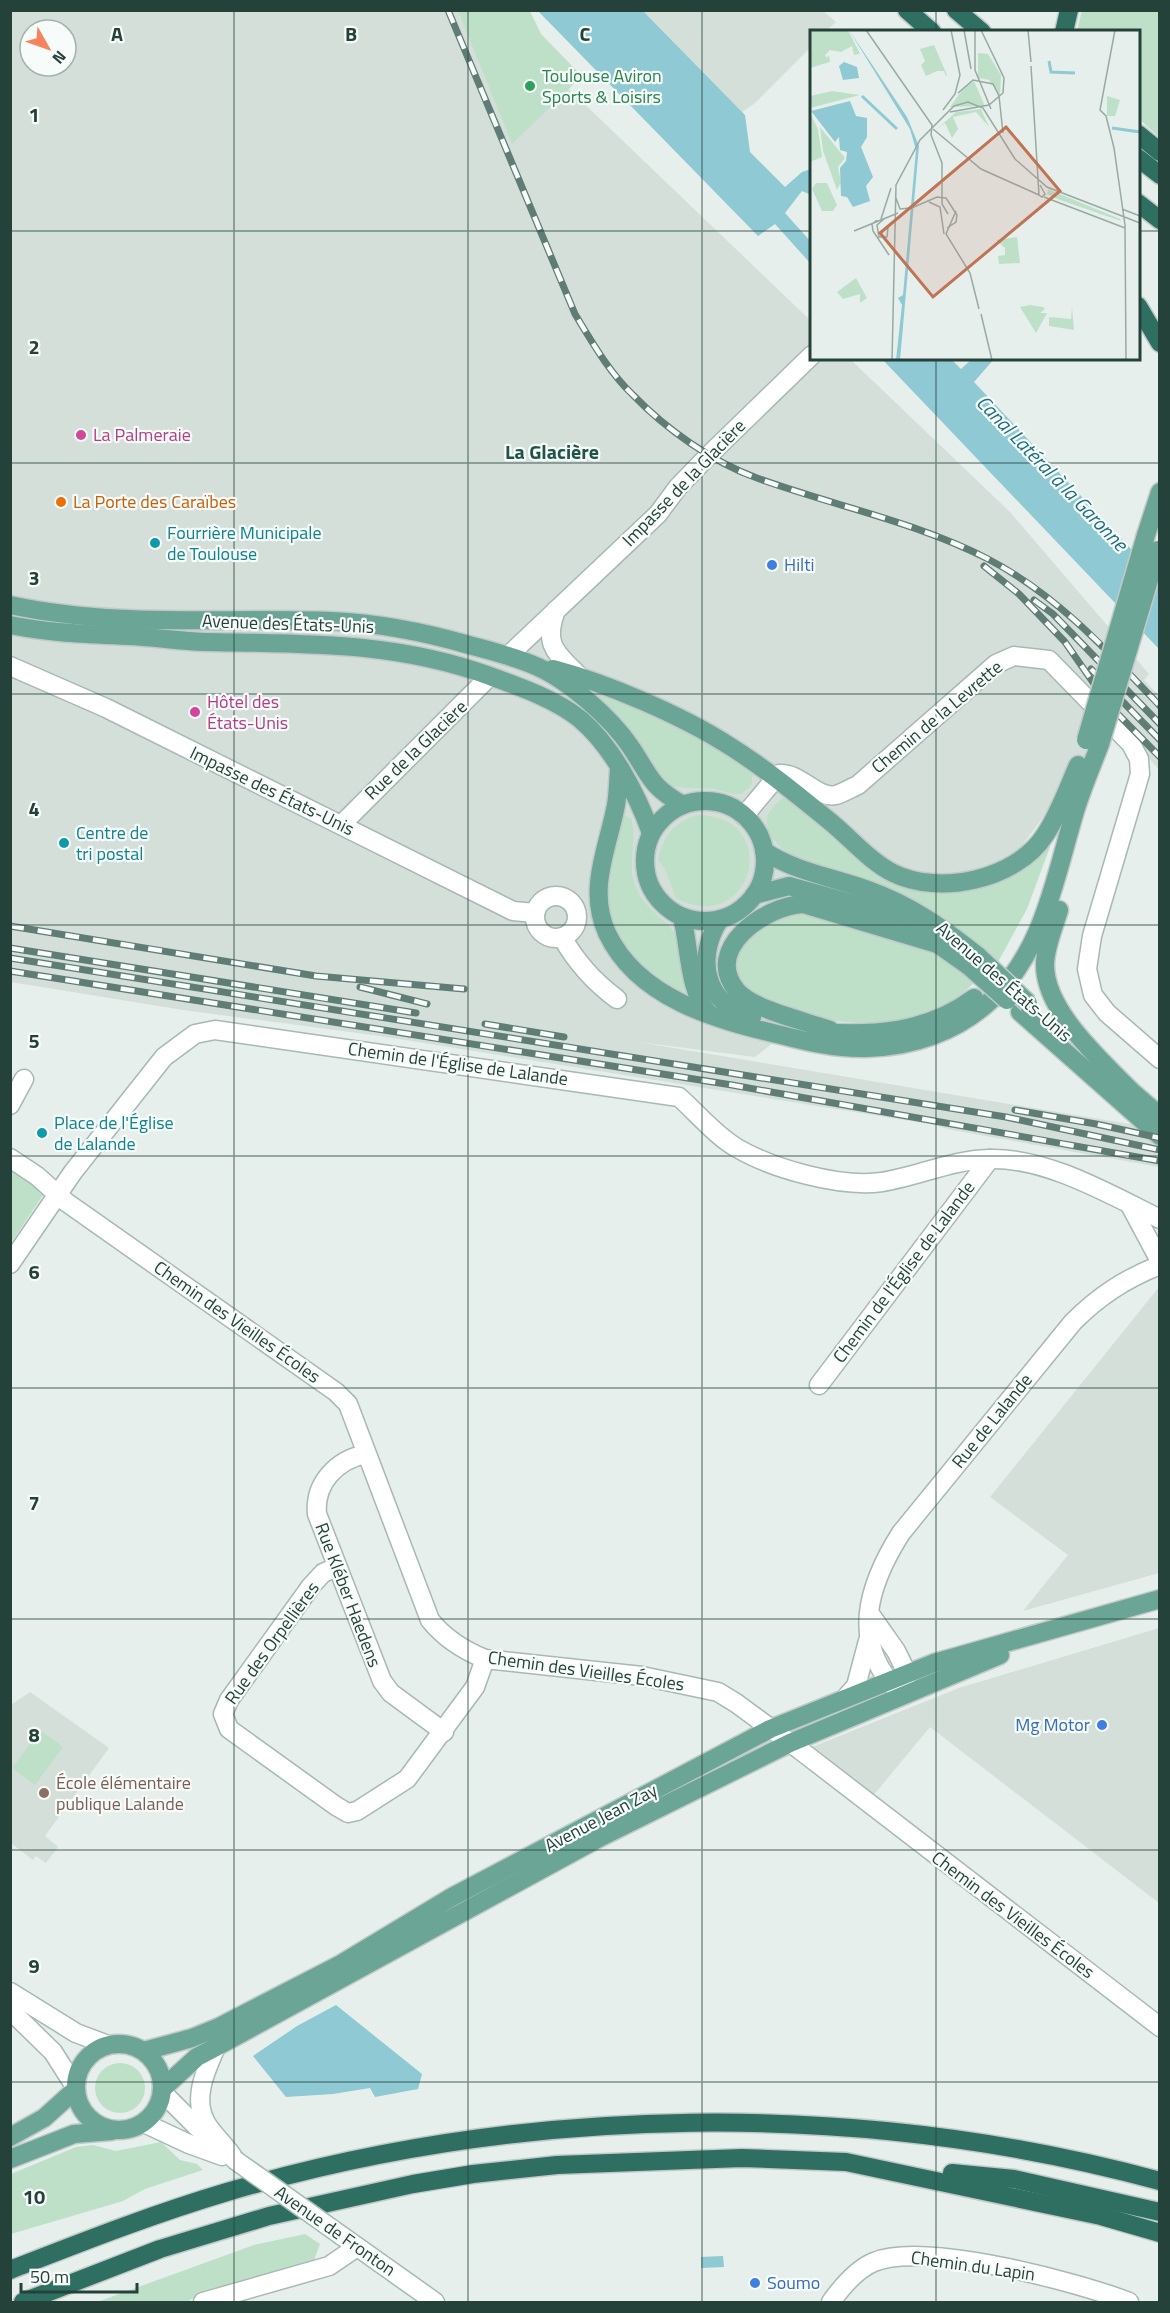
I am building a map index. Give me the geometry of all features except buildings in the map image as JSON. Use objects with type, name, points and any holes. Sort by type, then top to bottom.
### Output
[{"type":"highway","points":[[907,10],[930,30]]},
{"type":"highway","points":[[956,10],[980,30]]},
{"type":"highway","points":[[1064,30],[1069,10]]},
{"type":"highway","points":[[1140,136],[1160,152]]},
{"type":"highway","points":[[1140,159],[1160,174]]},
{"type":"highway","points":[[1140,205],[1160,220]]},
{"type":"highway","points":[[1140,309],[1160,343]]},
{"type":"highway","points":[[10,2270],[149,2217],[229,2192],[296,2175],[387,2154],[472,2139],[618,2125],[745,2124],[922,2136],[997,2146],[1160,2181]]},
{"type":"highway","points":[[23,2302],[160,2248],[268,2216],[413,2184],[473,2174],[557,2165],[742,2158],[846,2162],[1014,2179],[1160,2212]]},
{"type":"highway","points":[[846,2162],[1101,2216],[1160,2233]]},
{"type":"main road","points":[[619,769],[616,805],[597,891],[607,933],[620,953],[658,989],[680,1003],[709,1015],[806,1041],[866,1048],[916,1041],[944,1032],[967,1019],[990,1000],[1008,981],[1039,932],[1077,806],[1093,742],[1156,544],[1160,492]]},
{"type":"main road","name":"Avenue des États-Unis","points":[[10,605],[104,620],[332,621],[431,634],[508,656],[540,668],[599,711],[630,746],[647,777],[658,789],[683,805]]},
{"type":"main road","name":"Avenue des États-Unis","points":[[10,625],[50,632],[156,639],[338,644],[440,660],[490,676],[534,693],[580,719],[597,737],[619,769],[651,833]]},
{"type":"main road","points":[[10,637],[49,642],[139,645],[156,639]]},
{"type":"main road","points":[[540,668],[554,669],[582,679],[694,726],[728,745],[776,779],[891,872],[923,882],[952,883],[984,878],[1028,854],[1045,837],[1078,765],[1093,742]]},
{"type":"main road","points":[[1093,742],[1095,778],[1045,964],[1055,1003],[1126,1096]]},
{"type":"main road","points":[[720,919],[710,935],[706,948],[709,980],[723,1002],[747,1016],[803,1030],[837,1033],[876,1034],[933,1022],[958,1009],[997,977],[1011,960],[1032,920],[1065,821],[1078,765]]},
{"type":"main road","points":[[699,801],[715,802],[731,807],[744,816],[757,832],[764,851],[763,874],[754,895],[739,910],[720,919],[694,921],[682,917],[665,906],[652,891],[645,872],[645,852],[651,833],[664,816],[683,805],[699,801]]},
{"type":"main road","name":"Avenue des États-Unis","points":[[764,851],[792,868],[867,890],[906,906],[936,922],[1024,1007],[1126,1096],[1160,1136]]},
{"type":"main road","name":"Avenue des États-Unis","points":[[754,895],[789,886],[835,896],[890,914],[940,945],[974,961]]},
{"type":"main road","name":"Avenue des États-Unis","points":[[837,1033],[753,1002],[738,992],[729,977],[727,962],[730,947],[737,936],[756,921],[778,910],[790,905],[802,904],[940,945]]},
{"type":"main road","points":[[682,917],[690,949],[694,990],[709,1015]]},
{"type":"main road","name":"Avenue des États-Unis","points":[[1126,1096],[1160,1116]]},
{"type":"main road","name":"Avenue Jean Zay","points":[[144,2051],[192,2038],[219,2027],[341,1964],[452,1897],[770,1730],[847,1696],[907,1673],[1160,1599]]},
{"type":"main road","name":"Avenue Jean Zay","points":[[162,2090],[198,2057],[599,1838],[790,1743],[1076,1623]]},
{"type":"main road","points":[[10,2137],[44,2118],[74,2088],[84,2064],[108,2045],[118,2043],[131,2045],[144,2051],[158,2067],[162,2090],[154,2113],[144,2122],[131,2129],[74,2134],[10,2159]]},
{"type":"main road","points":[[74,2088],[79,2106],[88,2119],[101,2127],[116,2131]]},
{"type":"street","name":"Impasse de la Glacière","points":[[508,656],[658,514],[678,487],[709,454],[810,357]]},
{"type":"street","points":[[556,610],[550,625],[551,645],[582,679]]},
{"type":"street","name":"Chemin de la Levrette","points":[[776,779],[779,774],[788,773],[824,793],[834,795],[858,785],[996,664],[1014,656],[1049,660],[1131,744],[1139,759],[1136,791],[1092,936],[1087,969],[1093,995],[1107,1012],[1160,1059]]},
{"type":"street","name":"Impasse des États-Unis","points":[[10,666],[134,723],[513,910],[535,913]]},
{"type":"street","name":"Rue de la Glacière","points":[[342,824],[490,676]]},
{"type":"street","points":[[744,816],[776,779]]},
{"type":"street","points":[[550,896],[566,898],[576,910],[577,918],[574,926],[562,937],[550,937],[540,931],[535,913],[537,905],[550,896]]},
{"type":"street","points":[[562,937],[572,954],[599,986],[617,999]]},
{"type":"street","name":"Chemin de l'Église de Lalande","points":[[10,1264],[58,1194],[165,1057],[180,1042],[195,1034],[215,1030],[679,1097],[737,1148],[789,1169],[835,1182],[882,1182],[949,1163],[990,1159],[1041,1165],[1160,1219]]},
{"type":"street","points":[[10,1105],[24,1079]]},
{"type":"street","points":[[10,1158],[58,1194]]},
{"type":"street","name":"Chemin de l'Église de Lalande","points":[[819,1385],[990,1159]]},
{"type":"street","name":"Chemin des Vieilles Écoles","points":[[58,1194],[336,1392],[348,1404],[430,1620],[440,1633],[485,1659],[642,1676],[718,1692],[736,1702],[1160,2027]]},
{"type":"street","points":[[1130,1205],[1160,1263]]},
{"type":"street","name":"Rue de Lalande","points":[[847,1696],[859,1678],[868,1639],[872,1591],[882,1562],[901,1533],[1073,1322],[1097,1298],[1160,1263]]},
{"type":"street","name":"Rue Kléber Haedens","points":[[366,1454],[355,1456],[331,1473],[322,1483],[315,1497],[317,1514],[382,1681],[391,1693],[444,1732]]},
{"type":"street","name":"Rue des Orpellières","points":[[337,1567],[323,1573],[311,1586],[229,1700],[223,1714],[229,1729],[348,1813],[357,1811],[407,1779],[444,1732],[475,1687],[485,1659]]},
{"type":"street","points":[[870,1614],[907,1673],[903,1696]]},
{"type":"street","name":"Rue de Lalande","points":[[868,1639],[874,1658],[888,1681],[903,1696]]},
{"type":"street","points":[[10,1992],[76,2033],[108,2045]]},
{"type":"street","points":[[10,2010],[53,2052],[74,2088]]},
{"type":"street","name":"Avenue de Fronton","points":[[216,2047],[200,2090],[201,2106],[206,2122],[235,2160]]},
{"type":"street","name":"Avenue de Fronton","points":[[162,2090],[189,2122],[235,2160],[435,2302]]},
{"type":"street","name":"Avenue de Fronton","points":[[144,2122],[189,2145],[235,2160]]},
{"type":"street","points":[[203,2302],[329,2266],[357,2247]]},
{"type":"street","name":"Chemin du Lapin","points":[[831,2302],[841,2288],[873,2262],[907,2256],[979,2263],[1073,2282],[1129,2302]]},
{"type":"shaded area","points":[[10,11],[482,11],[526,48],[810,320],[810,360],[851,360],[1010,512],[1149,674],[1144,680],[1159,696],[1159,770],[1116,719],[1018,851],[755,1057],[638,1042],[1159,1129],[1159,1167],[929,1124],[380,1036],[183,1010],[11,982]]},
{"type":"shaded area","points":[[643,11],[823,11],[836,22],[827,30],[810,30],[810,48],[755,103],[742,112]]},
{"type":"shaded area","points":[[1159,1287],[1159,1573],[1023,1611],[1068,1555],[990,1497]]},
{"type":"shaded area","points":[[1159,1628],[1159,1903],[930,1727],[872,1797],[813,1752],[812,1747],[959,1688]]},
{"type":"shaded area","name":"École élémentaire publique Lalande","points":[[30,1692],[109,1748],[45,1836],[58,1847],[46,1863],[36,1856],[33,1860],[11,1843],[11,1705]]},
{"type":"green space","points":[[1082,10],[1159,11],[1159,137],[1140,120],[1140,30],[1077,30]]},
{"type":"green space","name":"Toulouse Aviron Sports & Loisirs","points":[[458,11],[530,11],[541,34],[582,76],[512,144]]},
{"type":"green space","points":[[580,685],[682,724],[753,772],[751,786],[741,794],[714,789],[671,787]]},
{"type":"green space","points":[[787,794],[869,863],[969,887],[1057,828],[1027,909],[998,962],[953,926],[917,902],[822,870],[800,860],[782,848],[770,835],[767,818],[772,808]]},
{"type":"green space","points":[[618,813],[631,818],[633,827],[632,870],[636,887],[644,901],[667,924],[681,944],[689,1001],[676,995],[633,960],[616,938],[603,890]]},
{"type":"green space","points":[[697,815],[724,820],[742,834],[749,852],[748,872],[739,890],[724,902],[702,906],[676,898],[665,869],[658,860],[666,837],[671,831],[682,822]]},
{"type":"green space","points":[[800,910],[930,951],[976,980],[960,995],[936,1009],[888,1023],[824,1020],[762,998],[742,982],[736,969],[736,956],[750,934],[775,919]]},
{"type":"green space","points":[[11,1169],[45,1192],[11,1243]]},
{"type":"green space","points":[[40,1730],[63,1747],[35,1785],[12,1768]]},
{"type":"green space","points":[[115,2063],[125,2063],[138,2070],[145,2083],[145,2093],[138,2106],[125,2113],[115,2113],[106,2109],[99,2102],[95,2093],[95,2083],[99,2074],[106,2067]]},
{"type":"green space","points":[[161,2142],[180,2160],[197,2164],[203,2170],[145,2189],[123,2201],[11,2234],[11,2174],[76,2147],[93,2145],[116,2151]]},
{"type":"green space","points":[[305,2234],[320,2244],[314,2260],[204,2291],[187,2302],[97,2302],[254,2245]]},
{"type":"water","points":[[538,11],[643,11],[745,115],[750,152],[785,187],[802,172],[810,169],[810,195],[802,191],[785,213],[810,241],[810,263],[775,224],[758,236]]},
{"type":"water","name":"Canal Latéral à la Garonne","points":[[883,360],[952,360],[961,369],[971,360],[993,360],[974,382],[1159,579],[1159,649]]},
{"type":"water","points":[[336,2005],[422,2074],[418,2089],[375,2097],[370,2088],[333,2094],[286,2097],[253,2056],[297,2026]]},
{"type":"water","points":[[723,2256],[724,2267],[701,2268],[701,2257]]},
{"type":"railway","points":[[448,10],[575,314],[609,367],[646,408],[690,443],[740,471],[786,488],[932,534],[1013,573],[1037,589],[1080,625],[1160,706]]},
{"type":"railway","points":[[984,566],[1019,594],[1065,642],[1108,704],[1160,757]]},
{"type":"railway","points":[[1034,600],[1053,614],[1160,724]]},
{"type":"railway","points":[[1091,669],[1160,740]]},
{"type":"railway","points":[[10,926],[316,976],[464,989]]},
{"type":"railway","points":[[10,948],[416,1013]]},
{"type":"railway","points":[[10,958],[1006,1117],[1160,1150]]},
{"type":"railway","points":[[10,971],[732,1085],[1160,1161]]},
{"type":"railway","points":[[360,987],[427,1004]]},
{"type":"railway","points":[[485,1024],[564,1037]]},
{"type":"railway","points":[[1015,1110],[1160,1138]]},
{"type":"place","name":"Toulouse Aviron Sports & Loisirs","points":[[530,86]]},
{"type":"place","name":"La Palmeraie","points":[[81,435]]},
{"type":"place","name":"La Porte des Caraïbes","points":[[61,502]]},
{"type":"place","name":"Fourrière Municipale de Toulouse","points":[[155,543]]},
{"type":"place","name":"Hilti","points":[[772,565]]},
{"type":"place","name":"Hôtel des États-Unis","points":[[195,712]]},
{"type":"place","name":"Centre de tri postal","points":[[64,843]]},
{"type":"place","name":"Place de l'Église de Lalande","points":[[42,1133]]},
{"type":"place","name":"Mg Motor","points":[[1102,1725]]},
{"type":"place","name":"École élémentaire publique Lalande","points":[[44,1793]]},
{"type":"place","name":"Soumo","points":[[755,2283]]},
{"type":"district","name":"La Glacière","points":[[552,452]]}]
